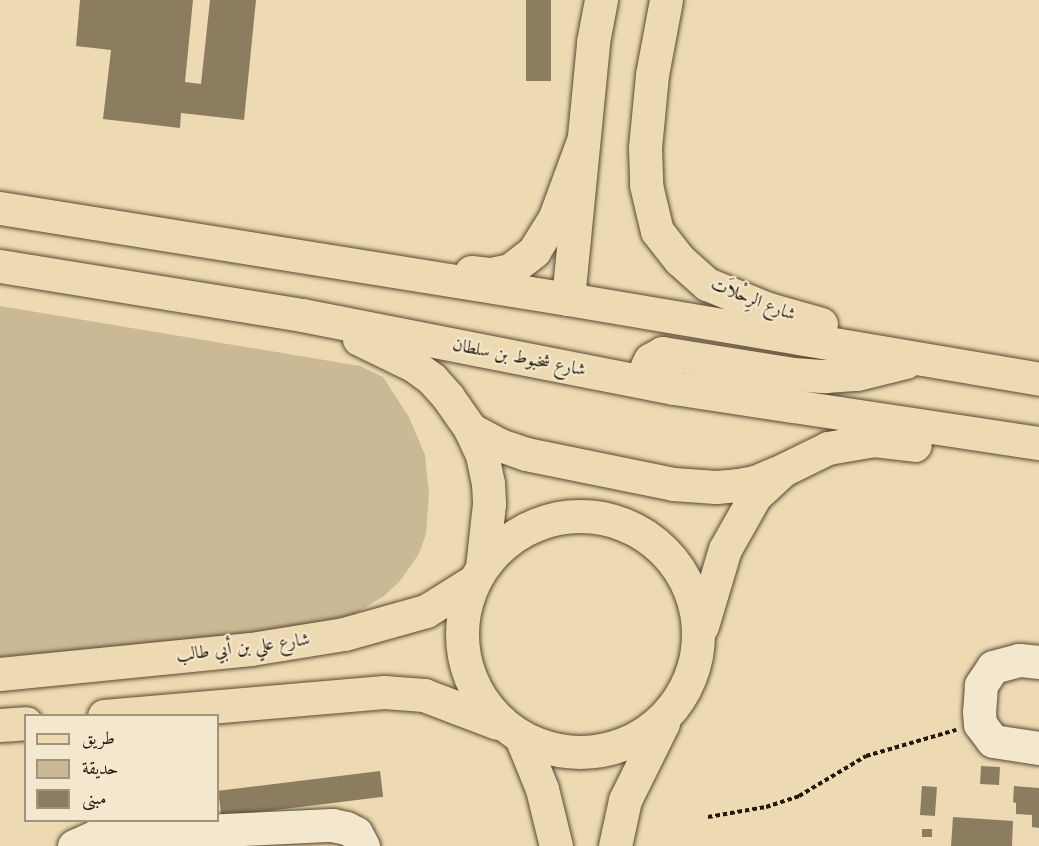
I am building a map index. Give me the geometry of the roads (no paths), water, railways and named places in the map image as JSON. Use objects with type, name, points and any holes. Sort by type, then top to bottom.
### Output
[{"type":"main road","points":[[568,299],[593,42],[601,0]]},
{"type":"main road","name":"شارع الرِحْلاَت","points":[[666,0],[652,75],[645,148],[646,185],[657,231],[680,260],[707,284],[768,309],[919,358]]},
{"type":"main road","points":[[347,263],[491,274],[510,270],[534,251],[546,234],[583,141]]},
{"type":"main road","points":[[0,208],[568,299],[1039,379]]},
{"type":"main road","name":"شارع شخبوط بن سلطان","points":[[0,266],[302,315],[656,384],[1039,443]]},
{"type":"main road","points":[[302,315],[413,365],[448,397],[470,429],[482,455],[488,483],[489,504],[478,574],[462,619],[463,658],[478,696],[513,731],[542,789],[556,846]]},
{"type":"main road","points":[[656,384],[648,374],[647,366],[650,360],[662,353],[793,374],[825,376],[867,372],[919,358]]},
{"type":"main road","points":[[470,429],[500,445],[526,454],[674,484],[716,487],[755,482],[828,448],[874,440],[1039,465]]},
{"type":"main road","points":[[615,846],[625,800],[668,714],[691,678],[699,636],[725,549],[755,496],[783,470]]},
{"type":"main road","points":[[478,574],[497,549],[536,524],[559,518],[582,516],[627,526],[657,545],[680,571],[691,591],[697,613],[699,636]]},
{"type":"main road","name":"شارع علي بن أبي طالب","points":[[0,674],[251,649],[344,634],[426,611],[478,574]]},
{"type":"main road","points":[[127,714],[384,692],[424,695],[513,731],[542,747],[565,752],[588,753],[610,749],[632,741],[651,730],[668,714]]},
{"type":"main road","points":[[0,725],[24,723]]},
{"type":"lane","points":[[1039,662],[1006,662],[993,667],[986,674],[981,685],[980,724],[993,741],[1039,748]]},
{"type":"lane","points":[[74,846],[96,836],[332,825],[356,833],[363,846]]}]
